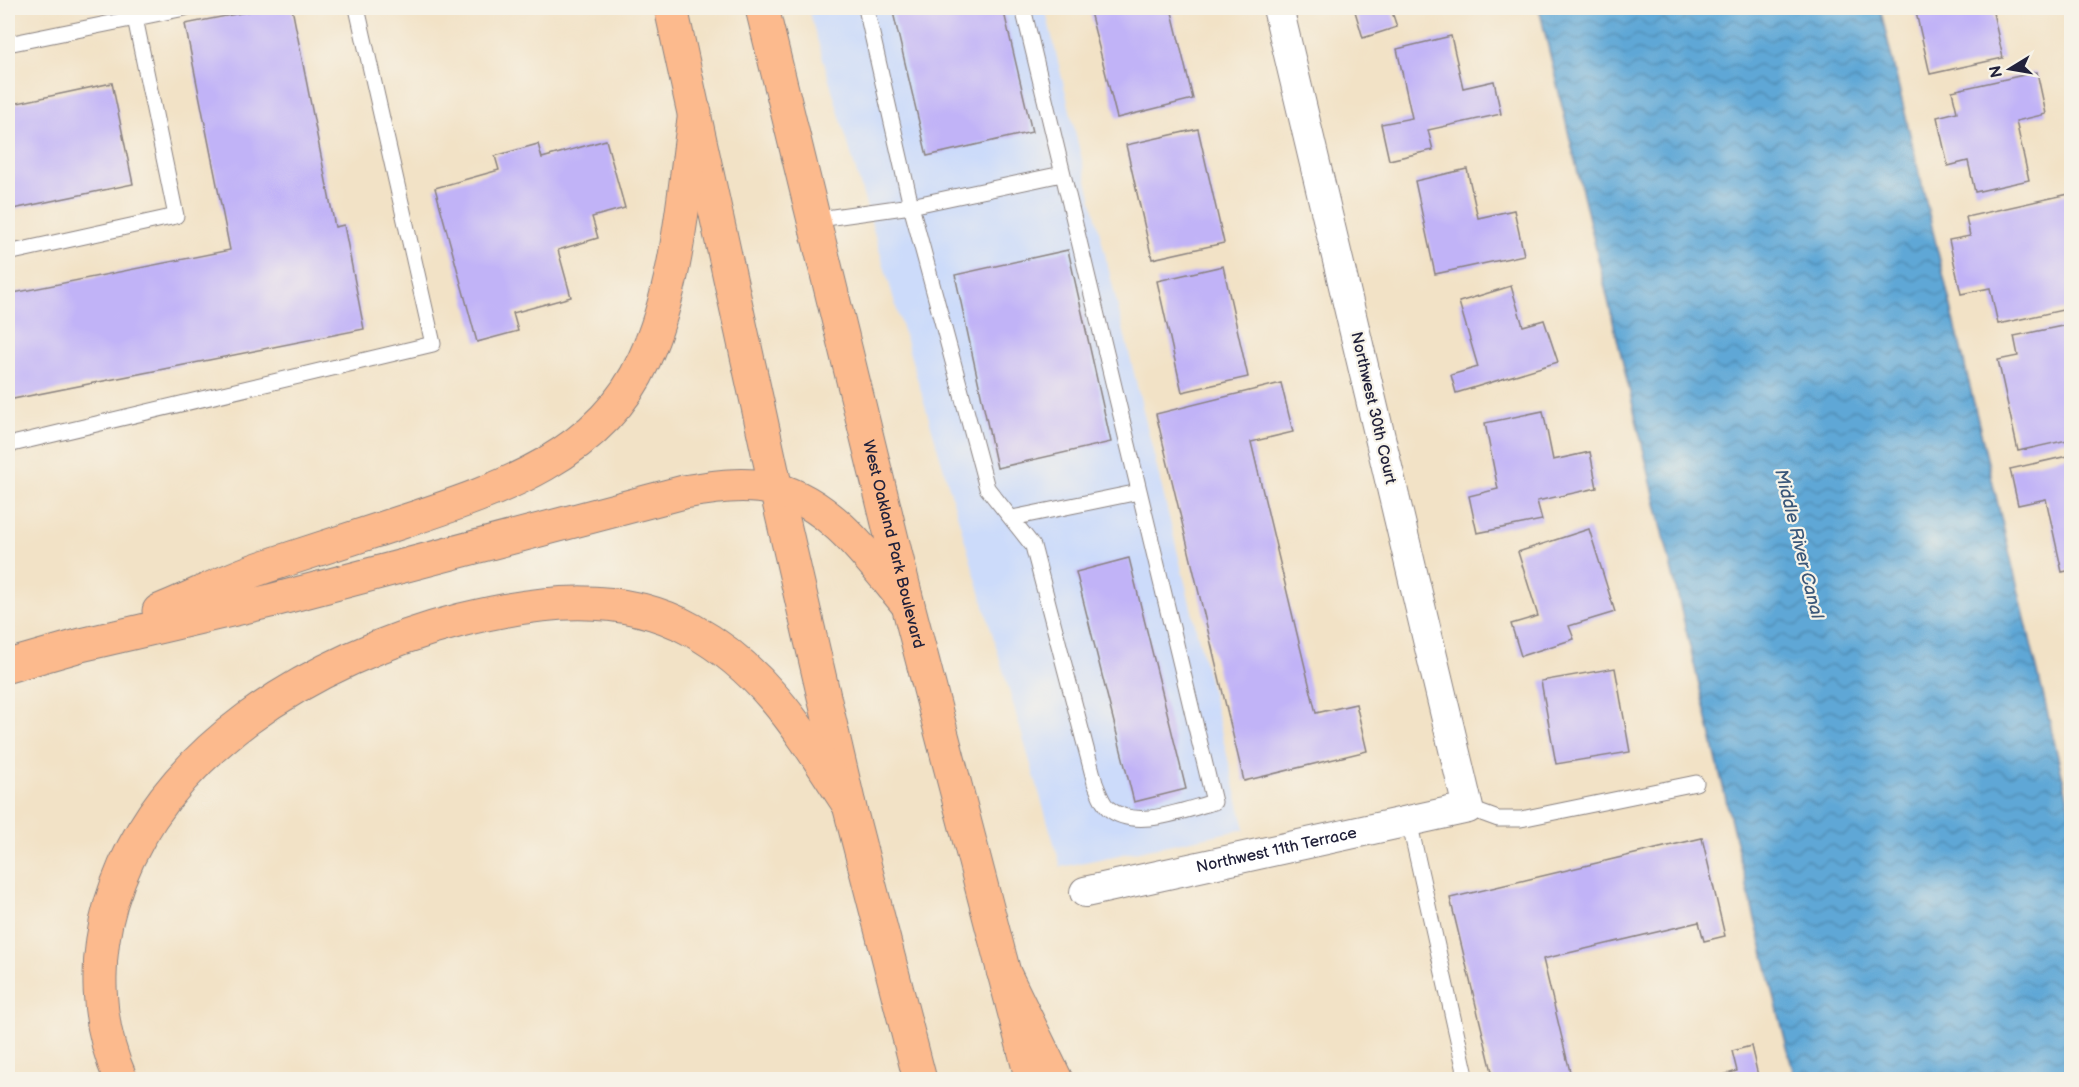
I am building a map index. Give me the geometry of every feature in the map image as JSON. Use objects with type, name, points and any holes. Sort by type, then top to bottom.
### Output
[{"type":"main road","points":[[671,8],[776,489],[849,805],[920,1080]]},
{"type":"main road","name":"West Oakland Park Boulevard","points":[[762,8],[908,605],[1032,1080]]},
{"type":"main road","points":[[81,645],[260,568],[492,492],[545,465],[591,430],[629,388],[644,361],[666,301],[695,112]]},
{"type":"main road","points":[[8,666],[81,645],[270,602],[684,492],[732,485],[776,489],[817,508],[834,523],[908,605]]},
{"type":"main road","points":[[121,1080],[102,1016],[101,948],[104,926],[122,867],[155,810],[179,779],[231,731],[262,709],[334,668],[403,638],[489,613],[568,602],[604,603],[664,617],[692,630],[750,671],[782,706],[849,805]]},
{"type":"main road","points":[[1003,971],[1056,1080]]},
{"type":"street","name":"Northwest 30th Court","points":[[1278,8],[1468,808]]},
{"type":"street","name":"Northwest 11th Terrace","points":[[1085,892],[1468,808]]},
{"type":"lane","points":[[8,44],[185,8]]},
{"type":"lane","points":[[8,445],[434,344],[357,8]]},
{"type":"lane","points":[[866,8],[911,206],[987,488],[1033,546],[1095,783],[1106,807],[1120,814],[1145,819],[1214,802],[1023,8]]},
{"type":"lane","points":[[8,253],[176,216],[135,18]]},
{"type":"lane","points":[[813,220],[911,206],[1062,174]]},
{"type":"lane","points":[[1012,518],[1139,492]]},
{"type":"lane","points":[[1468,808],[1498,819],[1521,819],[1696,783]]},
{"type":"lane","points":[[1409,821],[1467,1080]]},
{"type":"shaded area","points":[[808,8],[1045,8],[1245,829],[1061,867]]},
{"type":"water","name":"Middle River Canal","points":[[1539,8],[1880,8],[2071,812],[2071,1079],[1795,1079],[1741,863]]},
{"type":"building","points":[[267,8],[292,8],[335,227],[344,225],[364,329],[8,400],[8,294],[230,250],[185,24]]},
{"type":"building","points":[[892,8],[1003,8],[1032,132],[927,156]]},
{"type":"building","points":[[1089,8],[1171,8],[1193,99],[1117,118]]},
{"type":"building","points":[[1354,8],[1405,8],[1392,12],[1397,27],[1363,38]]},
{"type":"building","points":[[1915,8],[1992,8],[2003,58],[1930,74]]},
{"type":"building","points":[[1451,36],[1463,88],[1494,81],[1501,114],[1428,130],[1433,150],[1389,160],[1381,124],[1412,118],[1397,49]]},
{"type":"building","points":[[2037,72],[2046,114],[2016,121],[2029,180],[1975,192],[1968,161],[1948,166],[1937,117],[1957,112],[1952,91]]},
{"type":"building","points":[[112,83],[133,184],[8,210],[8,105]]},
{"type":"building","points":[[1198,129],[1224,243],[1152,259],[1126,145]]},
{"type":"building","points":[[606,140],[625,208],[592,217],[598,238],[558,250],[571,297],[513,313],[518,331],[477,342],[435,188],[499,170],[495,156],[538,144],[542,158]]},
{"type":"building","points":[[1467,169],[1478,218],[1514,210],[1524,255],[1435,274],[1415,181]]},
{"type":"building","points":[[2069,194],[2072,207],[2072,308],[1998,324],[1990,288],[1961,294],[1949,240],[1970,236],[1966,217]]},
{"type":"building","points":[[1068,250],[1111,442],[997,468],[955,275]]},
{"type":"building","points":[[1223,266],[1248,377],[1182,392],[1157,281]]},
{"type":"building","points":[[1511,286],[1523,326],[1544,320],[1558,362],[1456,393],[1451,375],[1478,367],[1459,302]]},
{"type":"building","points":[[2072,324],[2072,439],[2018,451],[1998,360],[2018,356],[2014,336]]},
{"type":"building","points":[[1281,383],[1293,432],[1251,442],[1316,713],[1356,704],[1367,751],[1244,781],[1156,414]]},
{"type":"building","points":[[1543,411],[1553,460],[1590,452],[1597,488],[1537,501],[1542,520],[1477,533],[1469,496],[1498,489],[1485,423]]},
{"type":"building","points":[[2072,455],[2072,570],[2062,572],[2046,499],[2018,505],[2010,469]]},
{"type":"building","points":[[1589,529],[1615,612],[1569,626],[1574,639],[1521,656],[1511,624],[1538,616],[1518,552]]},
{"type":"building","points":[[1129,558],[1186,789],[1134,802],[1076,572]]},
{"type":"building","points":[[1615,668],[1630,752],[1556,764],[1541,681]]},
{"type":"building","points":[[1702,838],[1725,936],[1704,941],[1699,922],[1543,959],[1572,1080],[1494,1080],[1450,898]]},
{"type":"building","points":[[1751,1046],[1759,1080],[1706,1080],[1737,1071],[1732,1051]]}]
